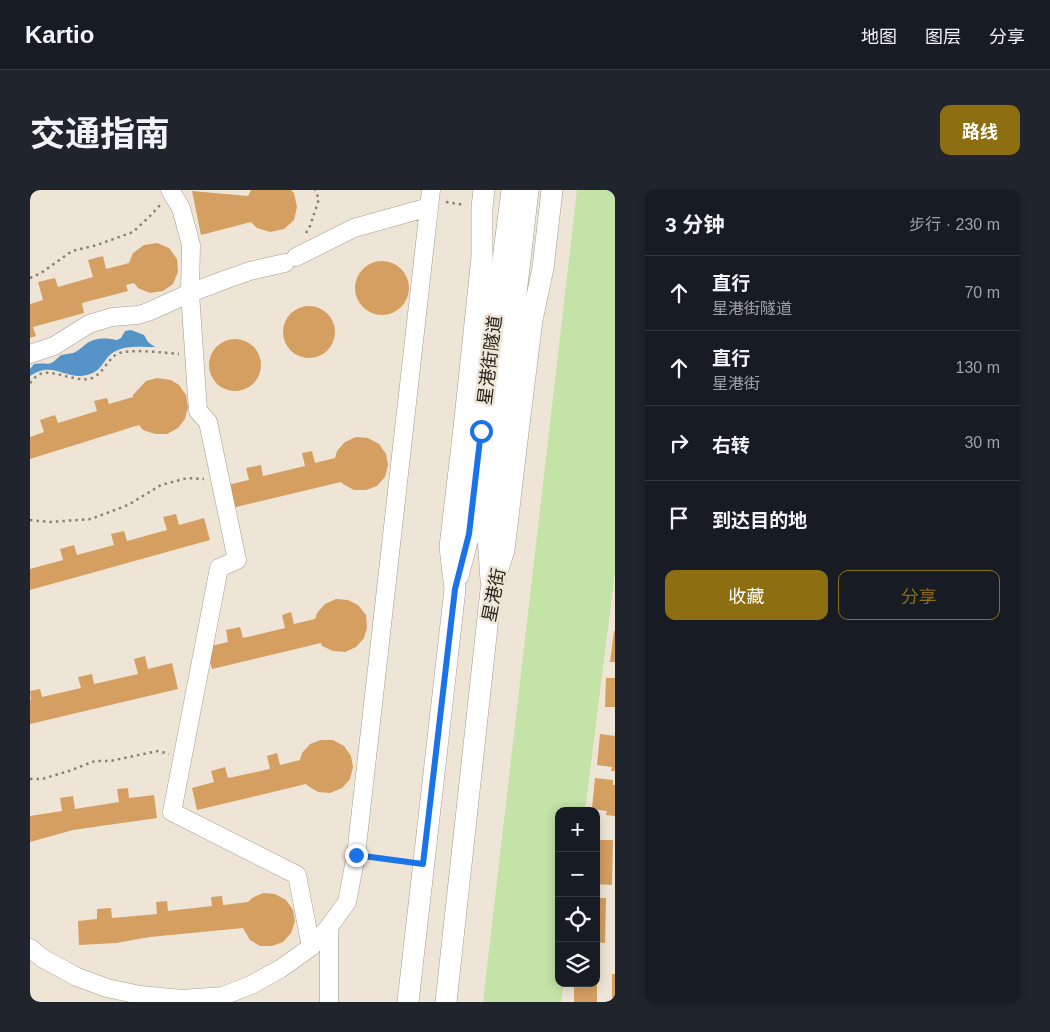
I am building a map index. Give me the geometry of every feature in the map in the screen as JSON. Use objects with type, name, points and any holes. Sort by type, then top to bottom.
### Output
[{"type":"main road","name":"星港街隧道","points":[[455,589],[469,534],[512,190]]},
{"type":"main road","name":"星港街隧道","points":[[492,590],[488,536],[528,190]]},
{"type":"main road","name":"星港街","points":[[446,1002],[492,590],[504,550],[531,329],[544,268],[552,190]]},
{"type":"main road","points":[[408,1002],[455,589],[450,547],[482,257],[483,199]]},
{"type":"street","points":[[166,196],[181,208],[192,245],[190,293],[198,410],[208,422],[237,560],[219,568],[172,812],[297,875],[311,947]]},
{"type":"street","points":[[30,354],[54,346],[90,324],[112,317],[138,315],[148,312],[190,293],[250,271],[296,257],[354,228],[430,199],[356,855],[347,902],[329,927],[311,947],[280,969],[251,985],[223,996],[182,999],[140,995],[107,988],[77,977],[42,958],[30,948]]},
{"type":"street","points":[[329,927],[329,1002]]},
{"type":"path","points":[[296,257],[310,226],[319,199],[315,190]]},
{"type":"path","points":[[30,278],[41,273],[72,251],[97,245],[133,232],[150,216],[166,196]]},
{"type":"path","points":[[430,199],[483,199]]},
{"type":"path","points":[[30,383],[38,375],[54,372],[76,378],[92,378],[100,372],[115,354],[120,352],[179,354],[194,348]]},
{"type":"path","points":[[30,520],[50,522],[91,519],[128,505],[161,485],[187,478],[220,480]]},
{"type":"path","points":[[30,779],[42,779],[95,761],[110,761],[158,751],[182,759]]},
{"type":"path","points":[[356,855],[423,864]]},
{"type":"green space","points":[[577,190],[615,190],[615,572],[586,807],[555,807],[555,987],[563,987],[561,1002],[483,1002]]},
{"type":"water","points":[[131,330],[144,335],[148,342],[155,347],[129,347],[117,350],[96,371],[82,376],[47,370],[39,371],[30,376],[30,369],[34,364],[49,364],[61,355],[75,352],[93,340],[117,340],[121,338],[125,331]]},
{"type":"building","points":[[251,190],[291,190],[294,193],[297,207],[294,220],[284,229],[270,232],[257,228],[251,222],[201,235],[192,191],[248,196]]},
{"type":"building","points":[[157,243],[169,248],[177,259],[178,272],[173,284],[163,291],[150,293],[138,288],[134,283],[126,285],[128,291],[82,303],[84,313],[33,327],[36,336],[30,338],[30,304],[43,300],[38,282],[55,278],[58,287],[93,277],[88,260],[103,256],[106,269],[129,263],[133,253],[144,245]]},
{"type":"building","points":[[382,261],[401,269],[409,288],[401,307],[382,315],[363,307],[355,288],[363,269]]},
{"type":"building","points":[[304,306],[314,306],[328,313],[335,327],[335,337],[328,351],[314,358],[304,358],[294,354],[287,347],[283,337],[283,327],[287,317],[294,310]]},
{"type":"building","points":[[230,339],[240,339],[254,346],[261,360],[261,370],[254,384],[240,391],[230,391],[220,387],[213,380],[209,370],[209,360],[213,350],[220,343]]},
{"type":"building","points":[[157,378],[171,380],[179,385],[186,395],[188,407],[185,419],[178,428],[167,434],[155,434],[143,430],[139,425],[30,459],[30,437],[44,432],[40,420],[55,415],[58,423],[97,411],[94,401],[107,398],[109,404],[133,397],[146,381]]},
{"type":"building","points":[[356,437],[368,438],[379,444],[386,454],[388,465],[385,477],[377,486],[366,490],[354,490],[341,482],[232,508],[227,485],[249,480],[246,468],[261,465],[263,476],[305,466],[302,453],[312,451],[315,463],[335,458],[337,451],[345,442]]},
{"type":"building","points":[[176,514],[179,525],[204,518],[210,540],[30,590],[30,569],[63,560],[60,549],[74,545],[77,555],[114,545],[111,534],[124,531],[127,541],[167,530],[163,517]]},
{"type":"building","points":[[336,599],[348,600],[358,605],[366,615],[367,627],[364,638],[356,647],[345,652],[333,651],[322,646],[321,643],[212,669],[206,647],[228,642],[226,630],[240,627],[243,638],[285,628],[282,615],[291,612],[294,624],[315,619],[317,613],[325,604]]},
{"type":"building","points":[[614,631],[615,662],[610,662]]},
{"type":"building","points":[[145,656],[148,669],[172,663],[178,689],[30,724],[30,691],[40,689],[42,697],[81,688],[78,677],[92,674],[94,684],[138,674],[134,659]]},
{"type":"building","points":[[606,678],[615,678],[615,707],[605,707]]},
{"type":"building","points":[[600,734],[615,736],[615,771],[611,771],[612,767],[597,765]]},
{"type":"building","points":[[321,740],[333,740],[344,746],[351,756],[353,767],[350,779],[342,788],[330,793],[318,792],[306,784],[197,810],[192,788],[214,782],[211,771],[225,767],[228,778],[270,769],[267,756],[277,753],[280,765],[300,760],[302,753],[310,744]]},
{"type":"building","points":[[595,778],[613,780],[613,785],[615,785],[615,816],[606,815],[607,811],[600,810],[600,807],[592,807]]},
{"type":"building","points":[[128,788],[129,798],[154,795],[157,818],[73,830],[30,842],[30,816],[62,811],[60,798],[73,796],[75,809],[119,802],[117,789]]},
{"type":"building","points":[[600,840],[613,840],[612,885],[600,884]]},
{"type":"building","points":[[263,893],[275,894],[286,900],[293,910],[295,921],[291,933],[283,942],[272,946],[260,946],[250,940],[243,928],[150,937],[116,943],[79,945],[78,921],[97,919],[97,909],[111,908],[112,918],[157,914],[156,902],[167,901],[168,911],[212,906],[211,897],[222,896],[223,905],[248,902]]},
{"type":"building","points":[[600,898],[606,898],[605,943],[600,942]]},
{"type":"building","points":[[612,974],[615,974],[615,1002],[612,1002]]},
{"type":"building","points":[[574,987],[597,987],[597,1002],[574,1002]]},
{"type":"route","points":[[356,855],[423,864],[455,589],[469,534],[481,431]]}]
